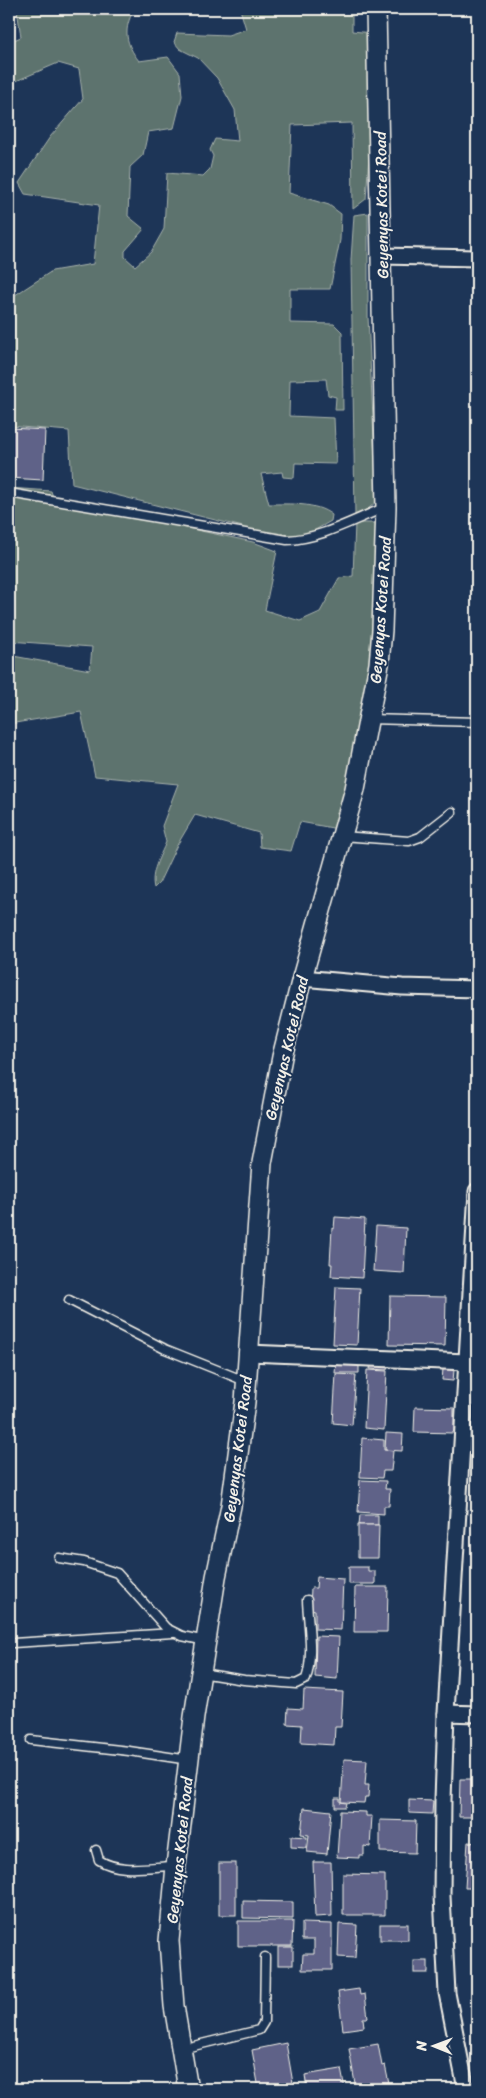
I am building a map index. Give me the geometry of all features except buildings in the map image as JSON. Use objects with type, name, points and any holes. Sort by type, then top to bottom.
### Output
[{"type":"street","name":"Geyenyas Kotei Road","points":[[188,2089],[174,2006],[169,1941],[176,1866],[201,1673],[216,1577],[231,1506],[247,1381],[262,1163],[282,1057],[355,789],[379,664],[386,507],[376,9]]},
{"type":"street","points":[[381,256],[477,258]]},
{"type":"street","points":[[302,978],[402,987],[477,989]]},
{"type":"street","points":[[466,2089],[447,1993],[442,1896],[446,1713],[477,1179]]},
{"type":"street","points":[[248,1353],[466,1362]]},
{"type":"street","points":[[446,1713],[477,1714]]},
{"type":"lane","points":[[9,493],[287,540],[300,540],[317,535],[386,507]]},
{"type":"lane","points":[[369,719],[477,722]]},
{"type":"lane","points":[[342,836],[409,841],[420,837],[452,812]]},
{"type":"lane","points":[[69,1300],[164,1349],[247,1381]]},
{"type":"lane","points":[[59,1558],[84,1562],[117,1573],[166,1628],[206,1641]]},
{"type":"lane","points":[[201,1673],[244,1680],[296,1684],[306,1680],[309,1671],[310,1650],[307,1600]]},
{"type":"lane","points":[[13,1643],[175,1632]]},
{"type":"lane","points":[[31,1740],[189,1760]]},
{"type":"lane","points":[[96,1850],[99,1860],[108,1866],[126,1868],[176,1866]]},
{"type":"lane","points":[[181,2049],[259,2030],[264,2022],[265,1956]]},
{"type":"green space","points":[[17,9],[134,9],[128,23],[127,36],[128,42],[139,61],[168,57],[180,73],[182,96],[174,128],[148,132],[143,155],[130,167],[128,216],[144,229],[125,251],[125,257],[135,266],[151,252],[164,229],[167,173],[203,176],[210,169],[213,156],[210,150],[215,139],[238,141],[235,110],[217,78],[198,58],[180,49],[174,42],[177,33],[228,35],[246,29],[240,9],[352,9],[352,31],[372,33],[371,127],[366,199],[353,209],[352,123],[292,125],[289,193],[329,205],[341,214],[340,240],[330,289],[290,289],[290,323],[334,324],[342,332],[343,410],[335,410],[336,397],[328,395],[326,379],[290,380],[289,416],[334,418],[336,464],[295,463],[294,478],[283,477],[282,472],[261,474],[269,504],[302,505],[318,508],[332,515],[331,521],[303,537],[246,532],[243,527],[72,484],[69,431],[9,426],[9,299],[52,271],[93,264],[99,205],[25,194],[19,183],[50,137],[83,99],[79,69],[58,63],[9,84],[9,42],[21,37]]},
{"type":"green space","points":[[368,213],[368,317],[377,501],[368,509],[355,515],[351,260],[354,215]]},
{"type":"green space","points":[[9,488],[51,491],[54,500],[253,542],[277,551],[265,610],[300,621],[320,612],[339,578],[353,576],[355,523],[379,523],[371,676],[338,829],[300,822],[291,851],[260,847],[259,833],[195,815],[176,847],[159,883],[154,888],[154,870],[166,842],[162,826],[178,784],[95,776],[81,712],[9,724],[9,658],[13,656],[90,670],[92,647],[9,641],[9,571],[12,523],[9,522]]}]
